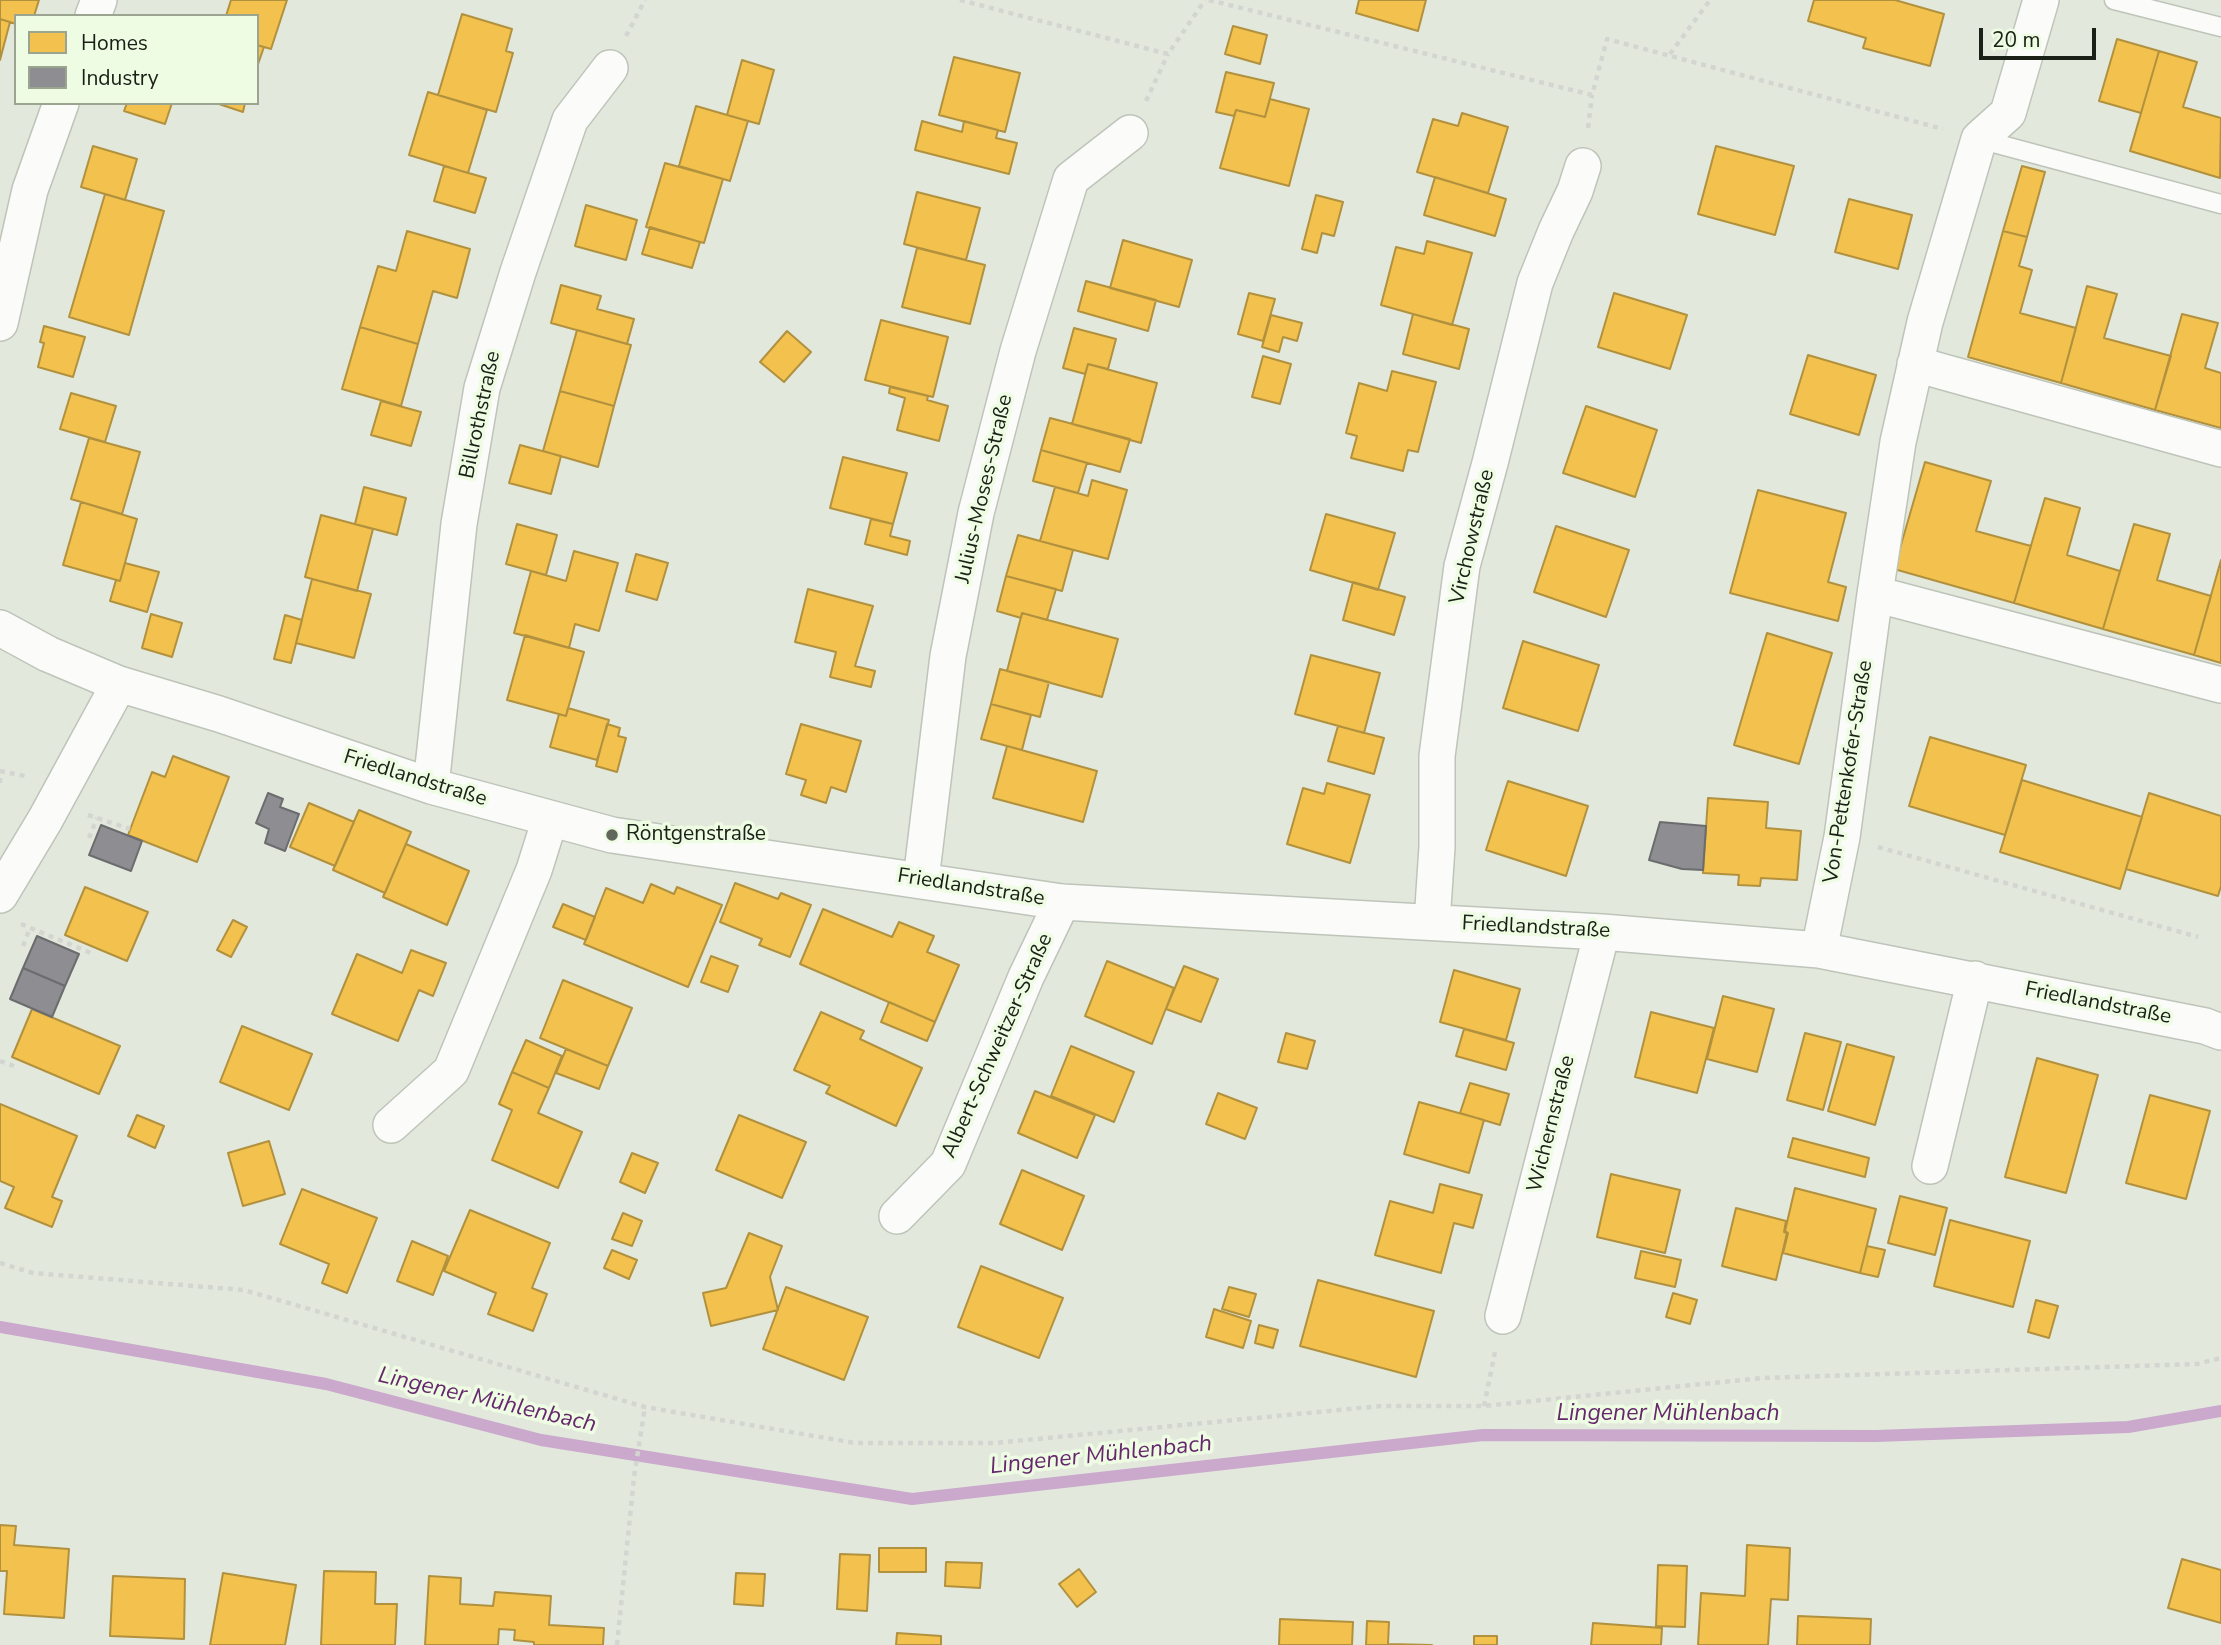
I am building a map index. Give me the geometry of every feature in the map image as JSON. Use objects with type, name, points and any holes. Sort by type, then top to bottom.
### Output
[{"type":"street","points":[[1979,139],[2008,113],[2041,0]]},
{"type":"street","name":"Billrothstraße","points":[[431,786],[459,524],[482,388],[570,120],[610,68]]},
{"type":"street","points":[[0,323],[30,190],[60,105]]},
{"type":"street","name":"Julius-Moses-Straße","points":[[921,880],[948,656],[976,513],[1018,351],[1071,179],[1130,134]]},
{"type":"street","name":"Von-Pettenkofer-Straße","points":[[1819,950],[1842,837],[1898,442],[1915,364],[1979,139]]},
{"type":"street","name":"Virchowstraße","points":[[1432,922],[1437,847],[1437,756],[1462,566],[1535,283],[1583,166]]},
{"type":"street","points":[[1915,364],[2221,449]]},
{"type":"street","points":[[1875,593],[2221,685]]},
{"type":"street","name":"Friedlandstraße","points":[[0,628],[48,654],[119,684],[219,714],[431,786],[612,835],[1062,902],[1602,932],[1819,950],[1975,979],[2205,1026],[2221,1032]]},
{"type":"street","points":[[5,908],[45,820],[119,684]]},
{"type":"street","points":[[391,1125],[451,1071],[534,870],[550,819]]},
{"type":"street","name":"Albert-Schweitzer-Straße","points":[[897,1216],[948,1164],[1026,977],[1062,902]]},
{"type":"street","name":"Wichernstraße","points":[[1503,1316],[1602,932]]},
{"type":"street","points":[[1930,1166],[1975,979]]},
{"type":"lane","points":[[2114,0],[2221,27]]},
{"type":"lane","points":[[1979,139],[2221,204]]},
{"type":"path","points":[[960,0],[1168,54]]},
{"type":"path","points":[[1130,134],[1168,54],[1207,0],[1592,95],[1607,39],[1979,139]]},
{"type":"path","points":[[1670,54],[1710,0]]},
{"type":"path","points":[[0,771],[0,783]]},
{"type":"path","points":[[89,838],[96,818]]},
{"type":"path","points":[[1842,837],[2198,937]]},
{"type":"path","points":[[5,908],[30,928],[91,953]]},
{"type":"path","points":[[23,946],[30,928]]},
{"type":"path","points":[[0,1061],[14,1066]]},
{"type":"path","points":[[0,1263],[33,1273],[244,1290],[645,1407],[855,1443],[995,1443],[1381,1406],[1484,1406],[1762,1378],[2197,1364],[2221,1358]]},
{"type":"path","points":[[1484,1406],[1503,1316]]},
{"type":"path","points":[[617,1645],[634,1477],[645,1407]]},
{"type":"building: Homes","points":[[0,0],[39,0],[35,14],[14,14],[14,23],[0,19]]},
{"type":"building: Homes","points":[[231,0],[287,0],[271,49],[259,46],[259,14],[227,14]]},
{"type":"building: Homes","points":[[1359,0],[1426,0],[1418,31],[1356,13]]},
{"type":"building: Homes","points":[[1814,0],[1895,0],[1944,14],[1930,66],[1863,48],[1866,38],[1808,21]]},
{"type":"building: Homes","points":[[462,14],[512,29],[506,51],[513,53],[496,112],[438,95]]},
{"type":"building: Homes","points":[[0,19],[10,22],[0,60]]},
{"type":"building: Homes","points":[[1233,26],[1267,35],[1260,64],[1225,54]]},
{"type":"building: Homes","points":[[2117,39],[2159,51],[2141,113],[2099,101]]},
{"type":"building: Homes","points":[[259,46],[264,47],[259,61]]},
{"type":"building: Homes","points":[[2159,51],[2197,62],[2183,107],[2221,118],[2220,178],[2130,151]]},
{"type":"building: Homes","points":[[954,57],[1020,73],[1005,132],[939,115]]},
{"type":"building: Homes","points":[[742,60],[774,70],[759,124],[727,115]]},
{"type":"building: Homes","points":[[1226,72],[1274,83],[1265,117],[1236,110],[1234,116],[1216,112]]},
{"type":"building: Homes","points":[[428,92],[487,110],[468,173],[409,155]]},
{"type":"building: Homes","points":[[1270,99],[1309,109],[1289,186],[1220,168],[1236,110],[1265,117]]},
{"type":"building: Homes","points":[[126,105],[171,105],[165,124],[124,111]]},
{"type":"building: Homes","points":[[222,105],[245,105],[243,112]]},
{"type":"building: Homes","points":[[696,106],[748,121],[730,181],[679,166]]},
{"type":"building: Homes","points":[[1462,113],[1508,127],[1488,193],[1417,172],[1433,119],[1458,126]]},
{"type":"building: Homes","points":[[922,121],[962,132],[964,121],[998,130],[996,138],[1017,143],[1009,174],[915,150]]},
{"type":"building: Homes","points":[[93,146],[137,159],[125,200],[81,187]]},
{"type":"building: Homes","points":[[1716,146],[1794,166],[1775,235],[1698,214]]},
{"type":"building: Homes","points":[[665,163],[723,179],[704,243],[646,227]]},
{"type":"building: Homes","points":[[444,166],[486,178],[475,213],[434,201]]},
{"type":"building: Homes","points":[[2022,166],[2045,172],[2027,237],[2003,231]]},
{"type":"building: Homes","points":[[1435,177],[1506,199],[1495,236],[1424,215]]},
{"type":"building: Homes","points":[[917,192],[980,208],[966,260],[904,244]]},
{"type":"building: Homes","points":[[105,194],[164,211],[129,335],[69,317]]},
{"type":"building: Homes","points":[[1316,195],[1343,202],[1334,236],[1322,233],[1317,253],[1302,249]]},
{"type":"building: Homes","points":[[1849,199],[1912,215],[1898,269],[1835,252]]},
{"type":"building: Homes","points":[[586,205],[637,220],[626,260],[575,246]]},
{"type":"building: Homes","points":[[650,227],[700,242],[692,268],[642,254]]},
{"type":"building: Homes","points":[[407,231],[470,249],[457,298],[433,291],[418,344],[360,327],[378,266],[396,271]]},
{"type":"building: Homes","points":[[2003,231],[2027,237],[2019,266],[2032,270],[2020,313],[2076,328],[2061,383],[1968,357]]},
{"type":"building: Homes","points":[[1123,240],[1192,260],[1179,307],[1110,288]]},
{"type":"building: Homes","points":[[1427,241],[1472,253],[1452,325],[1381,305],[1396,247],[1424,254]]},
{"type":"building: Homes","points":[[917,248],[985,265],[970,324],[902,307]]},
{"type":"building: Homes","points":[[1086,281],[1156,300],[1148,331],[1078,311]]},
{"type":"building: Homes","points":[[561,285],[601,296],[597,309],[634,319],[627,344],[551,323]]},
{"type":"building: Homes","points":[[2087,286],[2117,294],[2104,338],[2171,356],[2155,410],[2061,383]]},
{"type":"building: Homes","points":[[1249,293],[1275,299],[1263,341],[1238,334]]},
{"type":"building: Homes","points":[[1614,293],[1687,315],[1670,369],[1598,347]]},
{"type":"building: Homes","points":[[1413,314],[1469,329],[1459,369],[1403,354]]},
{"type":"building: Homes","points":[[2182,314],[2218,323],[2205,368],[2221,373],[2221,428],[2155,410]]},
{"type":"building: Homes","points":[[1271,315],[1302,323],[1297,341],[1283,337],[1279,352],[1262,347]]},
{"type":"building: Homes","points":[[881,320],[948,337],[933,397],[865,380]]},
{"type":"building: Homes","points":[[44,326],[85,337],[73,377],[38,367],[44,343],[40,342]]},
{"type":"building: Homes","points":[[360,327],[418,344],[401,406],[342,389]]},
{"type":"building: Homes","points":[[1074,328],[1116,339],[1108,369],[1088,364],[1085,374],[1063,368]]},
{"type":"building: Homes","points":[[577,330],[631,345],[614,406],[560,391]]},
{"type":"building: Homes","points":[[787,331],[811,352],[784,382],[760,362]]},
{"type":"building: Homes","points":[[1808,355],[1876,375],[1859,435],[1790,414]]},
{"type":"building: Homes","points":[[1263,356],[1291,364],[1280,404],[1252,397]]},
{"type":"building: Homes","points":[[1088,364],[1157,383],[1141,443],[1072,424]]},
{"type":"building: Homes","points":[[1392,371],[1436,382],[1418,452],[1408,450],[1403,471],[1351,458],[1357,436],[1346,433],[1359,383],[1387,391]]},
{"type":"building: Homes","points":[[890,387],[928,396],[927,400],[948,406],[939,441],[897,430],[905,398],[889,393]]},
{"type":"building: Homes","points":[[560,391],[614,406],[598,467],[543,451]]},
{"type":"building: Homes","points":[[71,393],[116,406],[105,442],[60,429]]},
{"type":"building: Homes","points":[[381,401],[421,412],[411,446],[371,435]]},
{"type":"building: Homes","points":[[1586,406],[1657,430],[1635,497],[1563,473]]},
{"type":"building: Homes","points":[[1050,418],[1130,439],[1120,472],[1041,450]]},
{"type":"building: Homes","points":[[89,438],[140,452],[122,514],[71,499]]},
{"type":"building: Homes","points":[[520,445],[561,456],[551,494],[509,483]]},
{"type":"building: Homes","points":[[1041,450],[1087,463],[1078,493],[1033,481]]},
{"type":"building: Homes","points":[[843,457],[907,473],[893,524],[830,508]]},
{"type":"building: Homes","points":[[1925,462],[1991,481],[1976,531],[2031,546],[2014,603],[1894,569]]},
{"type":"building: Homes","points":[[1092,480],[1127,490],[1108,559],[1040,541],[1055,487],[1088,496]]},
{"type":"building: Homes","points":[[364,487],[406,498],[397,535],[355,524]]},
{"type":"building: Homes","points":[[1758,490],[1846,513],[1828,582],[1846,587],[1838,621],[1730,593]]},
{"type":"building: Homes","points":[[2045,498],[2080,508],[2067,555],[2120,571],[2103,629],[2014,603]]},
{"type":"building: Homes","points":[[81,502],[137,519],[120,581],[63,565]]},
{"type":"building: Homes","points":[[1326,514],[1395,533],[1378,590],[1310,570]]},
{"type":"building: Homes","points":[[321,515],[373,529],[357,591],[305,577]]},
{"type":"building: Homes","points":[[871,519],[893,524],[890,536],[910,541],[907,555],[865,544]]},
{"type":"building: Homes","points":[[517,524],[557,535],[546,575],[506,564]]},
{"type":"building: Homes","points":[[2134,524],[2170,534],[2157,580],[2211,596],[2194,655],[2103,629]]},
{"type":"building: Homes","points":[[1556,526],[1629,550],[1606,617],[1534,592]]},
{"type":"building: Homes","points":[[1018,535],[1073,550],[1062,591],[1006,576]]},
{"type":"building: Homes","points":[[574,551],[618,563],[599,631],[575,624],[569,648],[514,633],[531,571],[566,581]]},
{"type":"building: Homes","points":[[636,554],[668,563],[657,600],[626,591]]},
{"type":"building: Homes","points":[[2221,560],[2221,663],[2194,655]]},
{"type":"building: Homes","points":[[125,563],[159,572],[147,612],[110,601],[116,580],[120,581]]},
{"type":"building: Homes","points":[[1006,576],[1056,589],[1047,620],[1022,613],[1021,618],[997,611]]},
{"type":"building: Homes","points":[[312,579],[371,594],[354,658],[296,643]]},
{"type":"building: Homes","points":[[1353,582],[1405,597],[1394,635],[1343,620]]},
{"type":"building: Homes","points":[[808,589],[873,606],[855,666],[875,671],[871,687],[830,677],[836,652],[795,642]]},
{"type":"building: Homes","points":[[1022,613],[1118,639],[1102,697],[1007,671]]},
{"type":"building: Homes","points":[[151,614],[182,623],[172,657],[142,648]]},
{"type":"building: Homes","points":[[285,615],[302,620],[291,663],[274,659]]},
{"type":"building: Homes","points":[[1767,633],[1832,653],[1799,764],[1734,745]]},
{"type":"building: Homes","points":[[525,635],[584,652],[566,716],[507,700]]},
{"type":"building: Homes","points":[[1523,641],[1599,665],[1578,731],[1503,708]]},
{"type":"building: Homes","points":[[1311,655],[1380,673],[1364,733],[1295,714]]},
{"type":"building: Homes","points":[[1000,669],[1049,682],[1040,717],[991,704]]},
{"type":"building: Homes","points":[[991,704],[1031,715],[1022,750],[981,739]]},
{"type":"building: Homes","points":[[568,708],[609,720],[597,760],[550,747],[559,714],[566,716]]},
{"type":"building: Homes","points":[[607,724],[620,728],[618,736],[626,738],[617,772],[596,766]]},
{"type":"building: Homes","points":[[801,724],[861,741],[846,792],[831,787],[826,803],[801,795],[806,780],[786,774]]},
{"type":"building: Homes","points":[[1338,726],[1384,738],[1374,774],[1328,761]]},
{"type":"building: Homes","points":[[1930,737],[2026,765],[2005,835],[1909,806]]},
{"type":"building: Homes","points":[[1007,746],[1097,771],[1083,822],[993,798]]},
{"type":"building: Homes","points":[[173,756],[229,777],[197,862],[128,835],[152,772],[165,777]]},
{"type":"building: Homes","points":[[2022,780],[2142,817],[2120,889],[2000,852]]},
{"type":"building: Homes","points":[[1508,781],[1588,806],[1566,876],[1486,850]]},
{"type":"building: Homes","points":[[1327,783],[1370,795],[1350,863],[1287,844],[1303,788],[1324,794]]},
{"type":"building: Homes","points":[[2149,793],[2221,816],[2221,886],[2218,896],[2126,869]]},
{"type":"building: Homes","points":[[1708,798],[1768,802],[1766,828],[1801,831],[1797,880],[1761,878],[1760,886],[1738,885],[1739,875],[1703,873]]},
{"type":"building: Homes","points":[[309,803],[354,822],[335,866],[290,847]]},
{"type":"building: Homes","points":[[359,810],[411,832],[385,893],[333,870]]},
{"type":"building: Homes","points":[[406,844],[469,871],[447,925],[383,897]]},
{"type":"building: Homes","points":[[735,883],[778,899],[781,893],[811,905],[790,957],[759,945],[762,939],[720,922]]},
{"type":"building: Homes","points":[[651,884],[674,894],[677,887],[722,905],[688,987],[584,944],[606,888],[643,903]]},
{"type":"building: Homes","points":[[85,887],[148,912],[127,961],[65,935]]},
{"type":"building: Homes","points":[[563,904],[595,917],[586,940],[553,927]]},
{"type":"building: Homes","points":[[823,909],[892,937],[899,922],[934,936],[927,952],[959,965],[935,1022],[800,964]]},
{"type":"building: Homes","points":[[233,920],[247,927],[231,957],[217,950]]},
{"type":"building: Homes","points":[[411,950],[446,963],[433,996],[419,990],[398,1041],[332,1014],[357,954],[402,973]]},
{"type":"building: Homes","points":[[711,956],[738,966],[728,992],[701,982]]},
{"type":"building: Homes","points":[[1107,961],[1174,988],[1152,1044],[1085,1016]]},
{"type":"building: Homes","points":[[1184,966],[1218,979],[1201,1022],[1166,1009]]},
{"type":"building: Homes","points":[[1454,970],[1520,989],[1506,1040],[1440,1022]]},
{"type":"building: Homes","points":[[563,980],[632,1008],[608,1066],[540,1038]]},
{"type":"building: Homes","points":[[1723,996],[1774,1009],[1757,1072],[1707,1059]]},
{"type":"building: Homes","points":[[889,1002],[935,1022],[927,1041],[881,1022]]},
{"type":"building: Homes","points":[[32,1009],[120,1046],[99,1094],[12,1057]]},
{"type":"building: Homes","points":[[821,1012],[864,1031],[860,1039],[922,1068],[896,1126],[826,1093],[830,1086],[794,1070]]},
{"type":"building: Homes","points":[[1651,1012],[1714,1028],[1697,1093],[1635,1077]]},
{"type":"building: Homes","points":[[242,1026],[312,1054],[289,1110],[220,1082]]},
{"type":"building: Homes","points":[[1464,1029],[1514,1043],[1506,1070],[1456,1056]]},
{"type":"building: Homes","points":[[1286,1033],[1315,1041],[1307,1069],[1278,1062]]},
{"type":"building: Homes","points":[[1805,1033],[1841,1042],[1823,1110],[1787,1100]]},
{"type":"building: Homes","points":[[526,1040],[562,1056],[549,1088],[512,1072]]},
{"type":"building: Homes","points":[[1847,1044],[1894,1057],[1875,1125],[1828,1111]]},
{"type":"building: Homes","points":[[1071,1046],[1134,1072],[1114,1122],[1051,1096]]},
{"type":"building: Homes","points":[[566,1049],[608,1066],[599,1089],[556,1073]]},
{"type":"building: Homes","points":[[2037,1058],[2098,1075],[2066,1193],[2005,1177]]},
{"type":"building: Homes","points":[[512,1072],[549,1088],[538,1113],[582,1132],[558,1188],[492,1160],[512,1110],[499,1104]]},
{"type":"building: Homes","points":[[1470,1083],[1509,1094],[1500,1125],[1460,1113]]},
{"type":"building: Homes","points":[[1035,1091],[1095,1115],[1077,1158],[1018,1133]]},
{"type":"building: Homes","points":[[1218,1093],[1257,1108],[1245,1139],[1206,1124]]},
{"type":"building: Homes","points":[[2150,1095],[2210,1111],[2186,1199],[2126,1183]]},
{"type":"building: Homes","points":[[1419,1102],[1484,1120],[1469,1173],[1404,1154]]},
{"type":"building: Homes","points":[[0,1104],[77,1136],[52,1197],[62,1201],[52,1227],[5,1208],[14,1187],[0,1181]]},
{"type":"building: Homes","points":[[137,1115],[164,1126],[155,1148],[128,1136]]},
{"type":"building: Homes","points":[[739,1115],[806,1142],[782,1198],[716,1170]]},
{"type":"building: Homes","points":[[1793,1138],[1869,1158],[1865,1177],[1788,1157]]},
{"type":"building: Homes","points":[[269,1141],[285,1194],[243,1206],[228,1153]]},
{"type":"building: Homes","points":[[632,1153],[658,1163],[645,1193],[620,1182]]},
{"type":"building: Homes","points":[[1022,1170],[1084,1196],[1062,1250],[1000,1224]]},
{"type":"building: Homes","points":[[1611,1174],[1680,1190],[1665,1253],[1597,1237]]},
{"type":"building: Homes","points":[[1440,1184],[1482,1195],[1473,1228],[1454,1223],[1441,1273],[1375,1255],[1390,1201],[1433,1213]]},
{"type":"building: Homes","points":[[1795,1188],[1876,1209],[1860,1273],[1783,1253]]},
{"type":"building: Homes","points":[[302,1189],[377,1218],[347,1293],[322,1283],[329,1264],[280,1244]]},
{"type":"building: Homes","points":[[1900,1196],[1947,1208],[1935,1255],[1888,1243]]},
{"type":"building: Homes","points":[[1736,1208],[1786,1221],[1784,1232],[1787,1233],[1776,1280],[1722,1266]]},
{"type":"building: Homes","points":[[470,1210],[550,1243],[532,1288],[547,1294],[533,1331],[488,1314],[496,1293],[444,1271]]},
{"type":"building: Homes","points":[[623,1213],[642,1221],[632,1246],[612,1239]]},
{"type":"building: Homes","points":[[1950,1220],[2030,1241],[2013,1307],[1934,1286]]},
{"type":"building: Homes","points":[[749,1233],[782,1246],[770,1277],[778,1310],[711,1326],[703,1293],[726,1288]]},
{"type":"building: Homes","points":[[412,1241],[448,1256],[433,1295],[397,1281]]},
{"type":"building: Homes","points":[[1867,1246],[1885,1250],[1878,1277],[1860,1273]]},
{"type":"building: Homes","points":[[612,1250],[637,1260],[629,1279],[604,1268]]},
{"type":"building: Homes","points":[[1641,1251],[1681,1260],[1675,1287],[1635,1278]]},
{"type":"building: Homes","points":[[981,1266],[1063,1298],[1039,1358],[958,1327]]},
{"type":"building: Homes","points":[[1318,1280],[1434,1311],[1416,1377],[1300,1346]]},
{"type":"building: Homes","points":[[786,1287],[868,1317],[844,1380],[763,1349]]},
{"type":"building: Homes","points":[[1229,1287],[1256,1294],[1249,1317],[1222,1309]]},
{"type":"building: Homes","points":[[1673,1293],[1697,1300],[1690,1324],[1666,1317]]},
{"type":"building: Homes","points":[[2036,1300],[2058,1306],[2049,1338],[2028,1332]]},
{"type":"building: Homes","points":[[1214,1309],[1251,1321],[1243,1348],[1206,1337]]},
{"type":"building: Homes","points":[[1259,1325],[1278,1330],[1273,1348],[1255,1343]]},
{"type":"building: Homes","points":[[0,1525],[16,1526],[14,1545],[69,1549],[64,1618],[4,1614],[7,1571],[0,1571]]},
{"type":"building: Homes","points":[[1747,1545],[1790,1548],[1788,1600],[1771,1599],[1768,1645],[1698,1645],[1701,1593],[1745,1596]]},
{"type":"building: Homes","points":[[879,1548],[926,1548],[926,1572],[879,1572]]},
{"type":"building: Homes","points":[[840,1554],[870,1555],[867,1611],[837,1609]]},
{"type":"building: Homes","points":[[2182,1559],[2221,1570],[2221,1623],[2168,1608]]},
{"type":"building: Homes","points":[[946,1562],[982,1563],[980,1588],[945,1586]]},
{"type":"building: Homes","points":[[1658,1565],[1687,1566],[1685,1627],[1656,1626]]},
{"type":"building: Homes","points":[[1079,1569],[1096,1592],[1077,1607],[1059,1584]]},
{"type":"building: Homes","points":[[324,1571],[376,1572],[375,1604],[397,1604],[395,1645],[321,1645]]},
{"type":"building: Homes","points":[[223,1573],[296,1585],[285,1645],[210,1645]]},
{"type":"building: Homes","points":[[736,1573],[765,1574],[763,1606],[734,1604]]},
{"type":"building: Homes","points":[[113,1576],[185,1579],[184,1639],[110,1636]]},
{"type":"building: Homes","points":[[429,1576],[461,1578],[460,1604],[493,1606],[495,1592],[551,1596],[549,1625],[604,1628],[603,1645],[534,1645],[534,1642],[514,1640],[515,1630],[499,1629],[498,1645],[425,1645]]},
{"type":"building: Homes","points":[[1798,1616],[1871,1619],[1870,1645],[1797,1645]]},
{"type":"building: Homes","points":[[1280,1619],[1353,1622],[1352,1645],[1279,1645]]},
{"type":"building: Homes","points":[[1367,1621],[1389,1622],[1388,1644],[1432,1645],[1366,1645]]},
{"type":"building: Homes","points":[[1593,1623],[1662,1628],[1661,1645],[1591,1645]]},
{"type":"building: Homes","points":[[897,1633],[941,1636],[941,1645],[896,1645]]},
{"type":"building: Homes","points":[[1474,1636],[1497,1636],[1497,1645],[1474,1645]]},
{"type":"building: Industry","points":[[268,793],[283,799],[280,807],[299,814],[285,851],[265,843],[269,829],[256,823]]},
{"type":"building: Industry","points":[[1660,822],[1706,826],[1703,870],[1682,869],[1649,860]]},
{"type":"building: Industry","points":[[101,825],[142,841],[131,871],[89,855]]},
{"type":"building: Industry","points":[[37,936],[79,954],[65,986],[23,968]]},
{"type":"building: Industry","points":[[23,968],[65,986],[52,1017],[10,999]]},
{"type":"waterway","name":"Lingener Mühlenbach","points":[[0,1327],[326,1384],[541,1440],[912,1499],[1483,1435],[1876,1436],[2128,1427],[2221,1411]]},
{"type":"place","name":"Röntgenstraße","points":[[612,835]]}]
